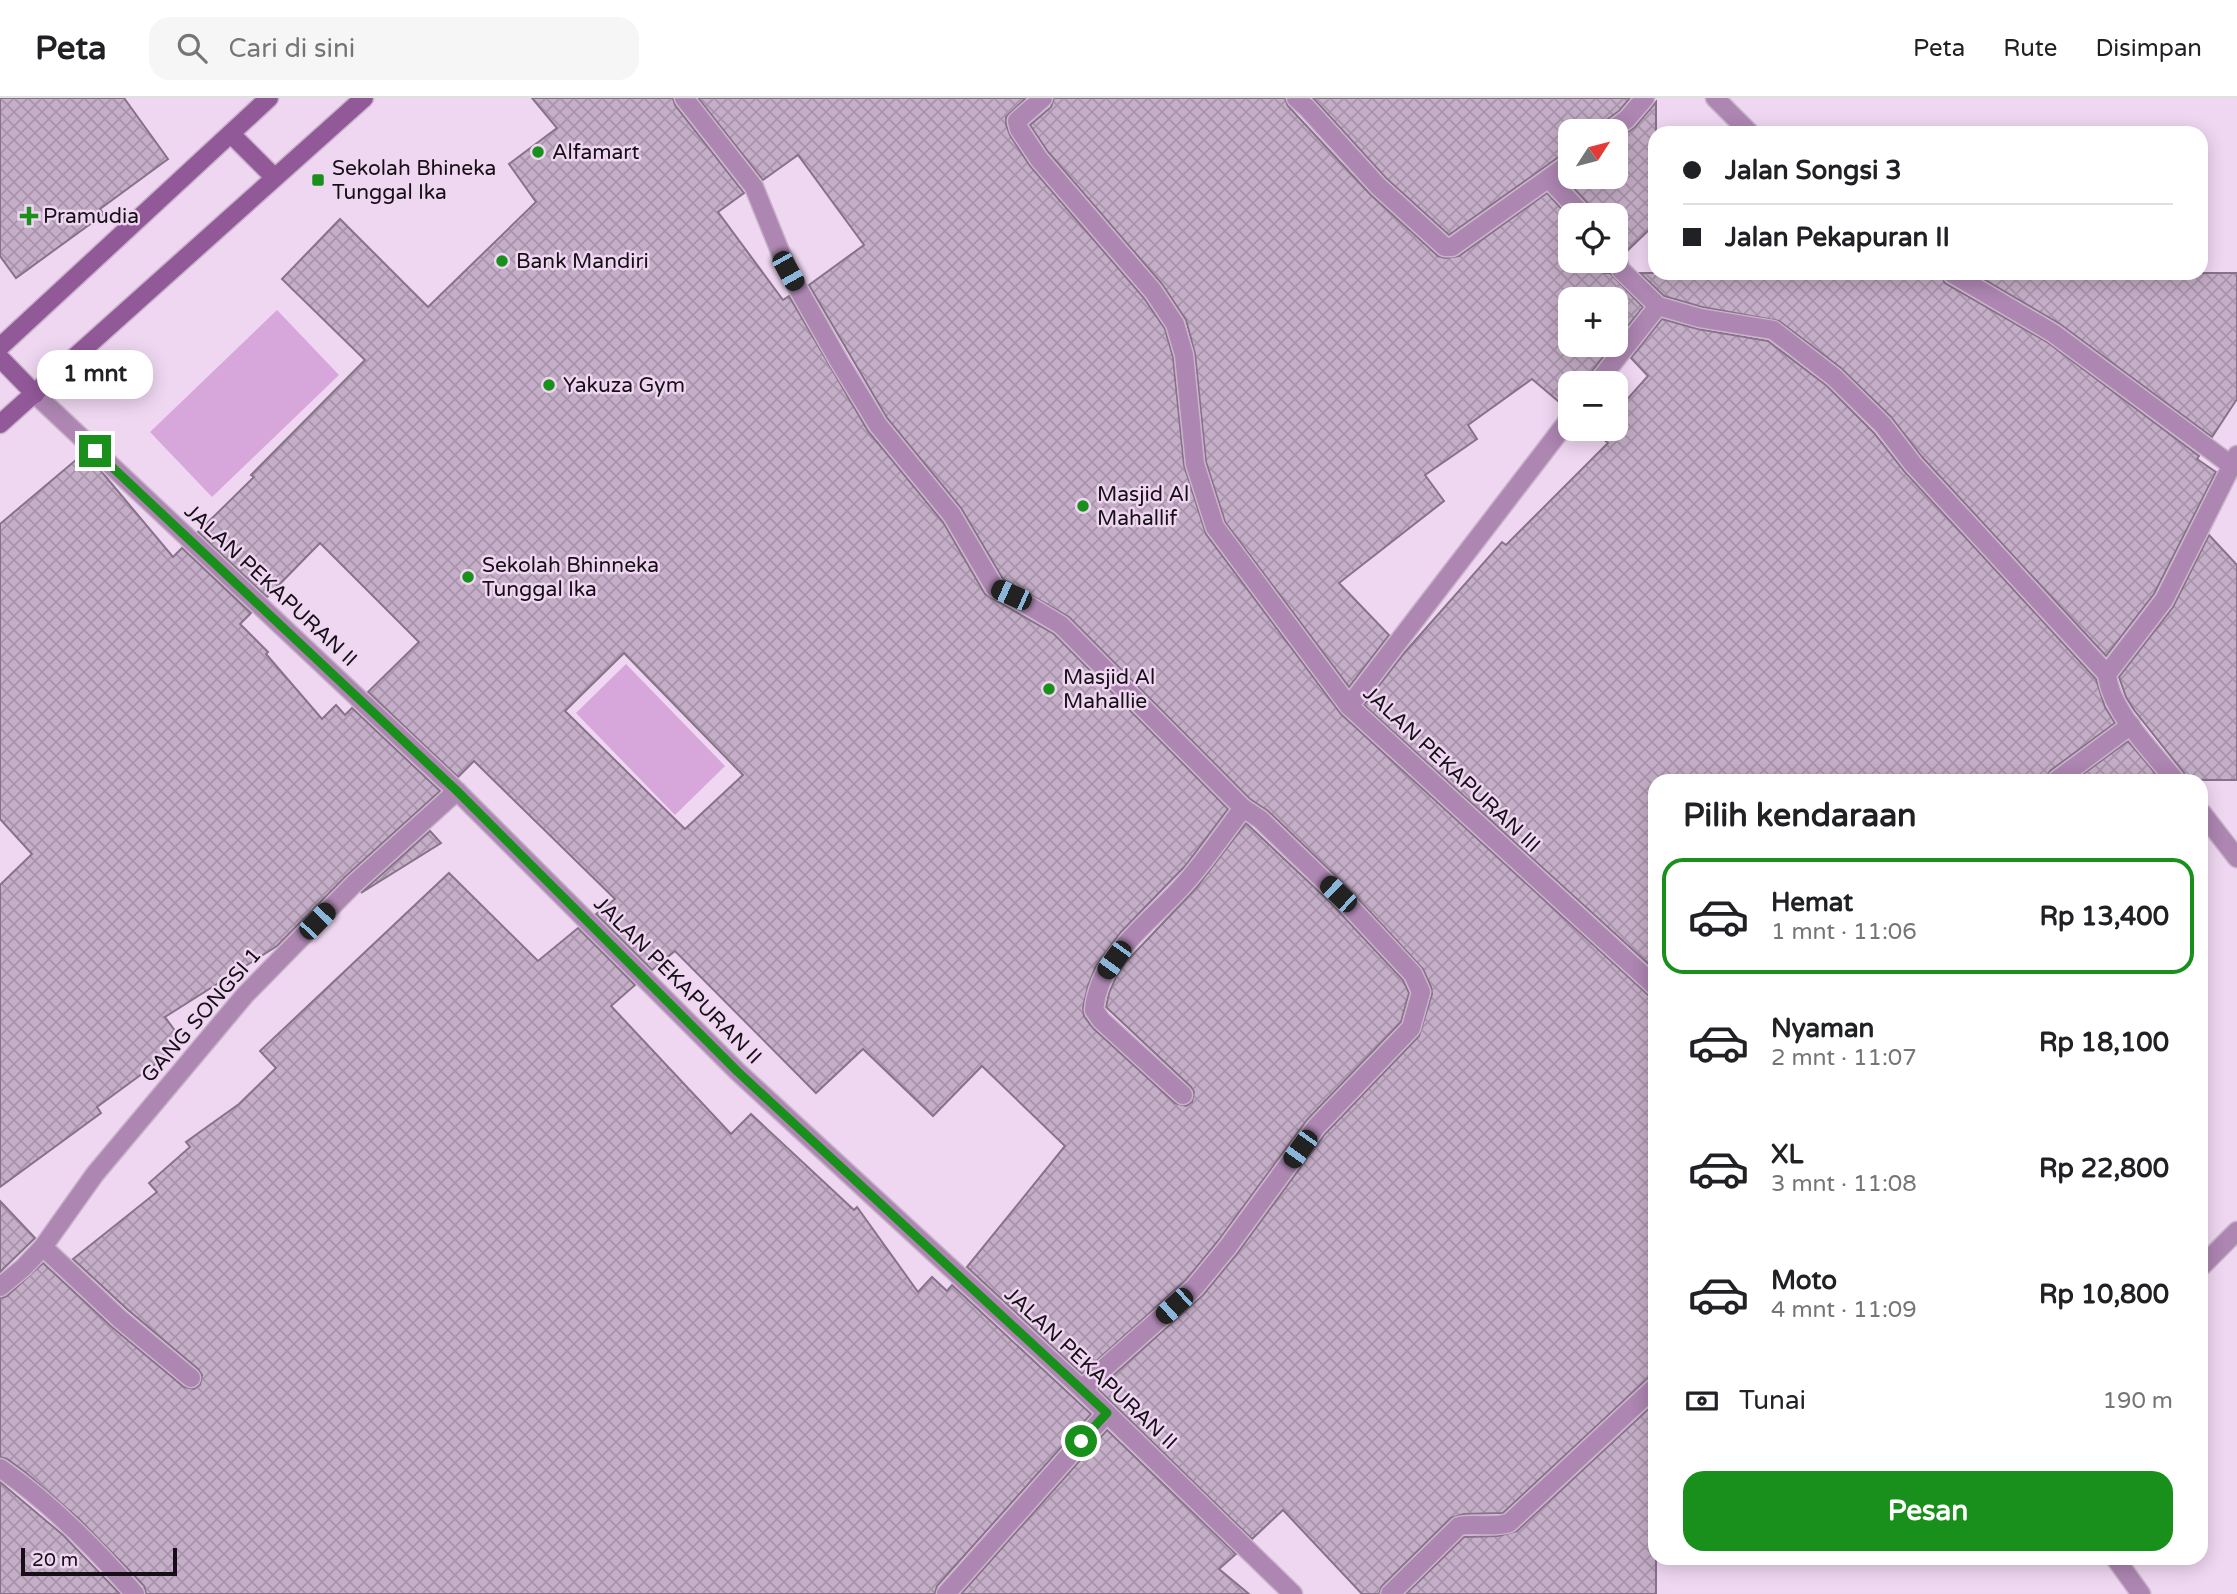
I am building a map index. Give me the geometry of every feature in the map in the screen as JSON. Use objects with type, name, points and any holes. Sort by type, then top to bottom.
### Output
[{"type":"main road","points":[[0,347],[269,98]]},
{"type":"main road","points":[[0,424],[364,98]]},
{"type":"main road","points":[[231,134],[274,177]]},
{"type":"main road","points":[[0,358],[35,394]]},
{"type":"street","points":[[684,98],[754,187],[788,271],[878,425],[952,515],[995,588],[1062,625],[1243,808],[1261,819],[1338,894],[1413,974],[1421,992],[1411,1028],[1316,1126],[1236,1237],[1194,1288],[1093,1378],[1083,1391]]},
{"type":"street","name":"JALAN PEKAPURAN III","points":[[1043,98],[1017,121],[1019,129],[1039,159],[1153,291],[1175,324],[1184,355],[1195,464],[1215,527],[1349,706],[1648,980]]},
{"type":"street","points":[[1296,98],[1378,186],[1446,247],[1452,247],[1558,172]]},
{"type":"street","points":[[1627,119],[1645,98]]},
{"type":"street","points":[[1715,98],[1743,126]]},
{"type":"street","points":[[1549,179],[1572,203]]},
{"type":"street","points":[[1625,273],[1658,306],[1700,318],[1773,330],[1834,377],[1883,425],[1913,464],[2107,674],[2115,701],[2170,774]]},
{"type":"street","points":[[1963,280],[2053,333],[2234,460],[2164,600],[2107,674]]},
{"type":"street","points":[[1607,371],[1658,306]]},
{"type":"street","name":"JALAN PEKAPURAN II","points":[[35,394],[457,791],[738,1072],[1107,1413],[1293,1594]]},
{"type":"street","points":[[1349,706],[1558,434]]},
{"type":"street","points":[[2065,774],[2131,725]]},
{"type":"street","name":"GANG SONGSI 1","points":[[0,1287],[43,1247],[95,1174],[245,995],[354,884],[457,791]]},
{"type":"street","points":[[1183,1095],[1101,1020],[1094,1010],[1095,998],[1102,976],[1125,945],[1187,881],[1243,808]]},
{"type":"street","points":[[2208,821],[2237,858]]},
{"type":"street","points":[[2208,1260],[2237,1231]]},
{"type":"street","points":[[43,1247],[121,1319],[191,1378]]},
{"type":"street","points":[[1390,1594],[1459,1526],[1498,1526],[1509,1523],[1648,1393]]},
{"type":"street","points":[[946,1594],[1107,1413]]},
{"type":"street","points":[[0,1468],[33,1493],[111,1567],[135,1594]]},
{"type":"street","points":[[2120,1565],[2141,1594]]},
{"type":"shaded area","points":[[277,310],[339,375],[212,497],[150,432]]},
{"type":"shaded area","points":[[626,664],[725,766],[675,815],[576,713]]},
{"type":"building","points":[[0,98],[124,98],[168,159],[100,209],[104,214],[16,278],[0,256]]},
{"type":"building","points":[[532,98],[673,98],[675,105],[744,193],[718,212],[783,300],[789,296],[868,431],[943,522],[985,594],[1054,634],[1228,809],[1186,865],[1121,932],[1096,966],[1083,1008],[1084,1016],[1093,1028],[1175,1103],[1186,1106],[1192,1102],[1194,1092],[1191,1087],[1106,1007],[1116,977],[1126,962],[1196,888],[1246,823],[1330,902],[1403,980],[1409,993],[1401,1022],[1307,1120],[1186,1280],[1082,1374],[967,1267],[1065,1146],[982,1066],[933,1116],[863,1049],[816,1093],[675,951],[652,970],[596,914],[615,899],[474,761],[458,777],[368,692],[419,642],[320,543],[267,597],[198,532],[365,360],[282,279],[340,219],[428,307],[536,202],[509,164],[557,128]],"holes":[[[624,653],[743,775],[685,829],[565,711]]]},
{"type":"building","points":[[698,98],[1026,98],[1006,117],[1010,135],[1030,166],[1144,298],[1165,329],[1173,357],[1184,465],[1206,534],[1341,714],[1648,995],[1648,1378],[1503,1513],[1464,1514],[1451,1518],[1382,1586],[1379,1594],[1362,1594],[1283,1510],[1252,1539],[1098,1389],[1203,1295],[1236,1255],[1325,1134],[1419,1036],[1432,994],[1431,987],[1423,969],[1346,886],[1268,811],[1250,799],[1069,617],[1003,579],[961,508],[887,418],[809,285],[864,245],[798,155],[763,180]]},
{"type":"building","points":[[1054,98],[1285,98],[1288,106],[1370,194],[1438,256],[1459,256],[1547,193],[1558,205],[1558,273],[1610,273],[1624,287],[1558,287],[1558,357],[1603,357],[1592,371],[1558,371],[1558,401],[1532,379],[1468,425],[1477,439],[1425,475],[1444,501],[1339,583],[1389,635],[1349,687],[1225,522],[1206,462],[1195,354],[1186,320],[1162,284],[1048,152],[1030,125],[1051,107]]},
{"type":"building","points":[[1313,98],[1630,98],[1608,119],[1558,119],[1558,158],[1449,235],[1386,178]]},
{"type":"building","points":[[1656,102],[1656,126],[1648,126],[1648,231],[1628,250],[1628,203],[1587,203],[1574,189],[1628,189],[1628,132]]},
{"type":"building","points":[[1640,273],[1648,273],[1648,280],[1944,280],[2047,342],[2199,456],[2197,459],[2216,472],[2154,594],[2106,656],[1922,457],[1891,417],[1841,368],[1779,321],[1702,307],[1664,296]]},
{"type":"building","points":[[2208,273],[2237,273],[2237,399],[2212,437],[2060,324],[1985,280],[2208,280]]},
{"type":"building","points":[[1628,292],[1643,307],[1628,326]]},
{"type":"building","points":[[1662,319],[1698,329],[1768,341],[1827,386],[1874,433],[1905,472],[2096,679],[2105,707],[2115,723],[2049,774],[1648,774],[1648,964],[1364,705],[1405,652],[1502,542],[1506,545],[1608,443],[1606,441],[1628,441],[1628,398],[1648,376],[1631,358]]},
{"type":"building","points":[[83,454],[101,471],[173,557],[182,548],[251,613],[240,624],[268,652],[266,654],[322,719],[336,705],[345,715],[352,708],[440,791],[346,876],[277,946],[165,1017],[184,1043],[97,1107],[101,1113],[0,1187],[0,885],[32,854],[0,819],[0,524]]},
{"type":"building","points":[[2209,535],[2237,565],[2237,780],[2208,780],[2208,774],[2184,774],[2126,697],[2119,677],[2173,607]]},
{"type":"building","points":[[2128,741],[2156,774],[2083,774]]},
{"type":"building","points":[[430,831],[441,843],[361,893],[362,892]]},
{"type":"building","points":[[449,873],[538,961],[578,928],[635,985],[611,1006],[731,1134],[751,1114],[854,1210],[857,1207],[918,1292],[932,1277],[947,1291],[952,1285],[1091,1414],[937,1586],[935,1594],[146,1594],[144,1586],[79,1519],[25,1472],[0,1457],[0,1298],[7,1296],[43,1263],[112,1327],[184,1387],[194,1389],[200,1385],[202,1375],[198,1369],[73,1259],[157,1192],[149,1183],[190,1147],[186,1142],[239,1104],[276,1068],[260,1051]]},
{"type":"building","points":[[0,1201],[35,1238],[0,1272]]},
{"type":"building","points":[[1648,1409],[1648,1565],[1656,1565],[1656,1594],[1406,1594],[1464,1537],[1498,1536],[1517,1531]]},
{"type":"building","points":[[1107,1430],[1236,1554],[1219,1569],[1249,1594],[961,1594]]},
{"type":"building","points":[[0,1482],[63,1535],[120,1594],[0,1594]]},
{"type":"place","name":"Alfamart","points":[[538,152]]},
{"type":"place","name":"Sekolah Bhineka Tunggal Ika","points":[[318,180]]},
{"type":"place","name":"Pramudia","points":[[29,216]]},
{"type":"place","name":"Bank Mandiri","points":[[502,261]]},
{"type":"place","name":"Yakuza Gym","points":[[549,385]]},
{"type":"place","name":"Masjid Al Mahallif","points":[[1083,506]]},
{"type":"place","name":"Sekolah Bhinneka Tunggal Ika","points":[[468,577]]},
{"type":"place","name":"Masjid Al Mahallie","points":[[1049,689]]},
{"type":"route","points":[[95,451],[457,791],[738,1072],[1107,1413],[1081,1441]]}]
